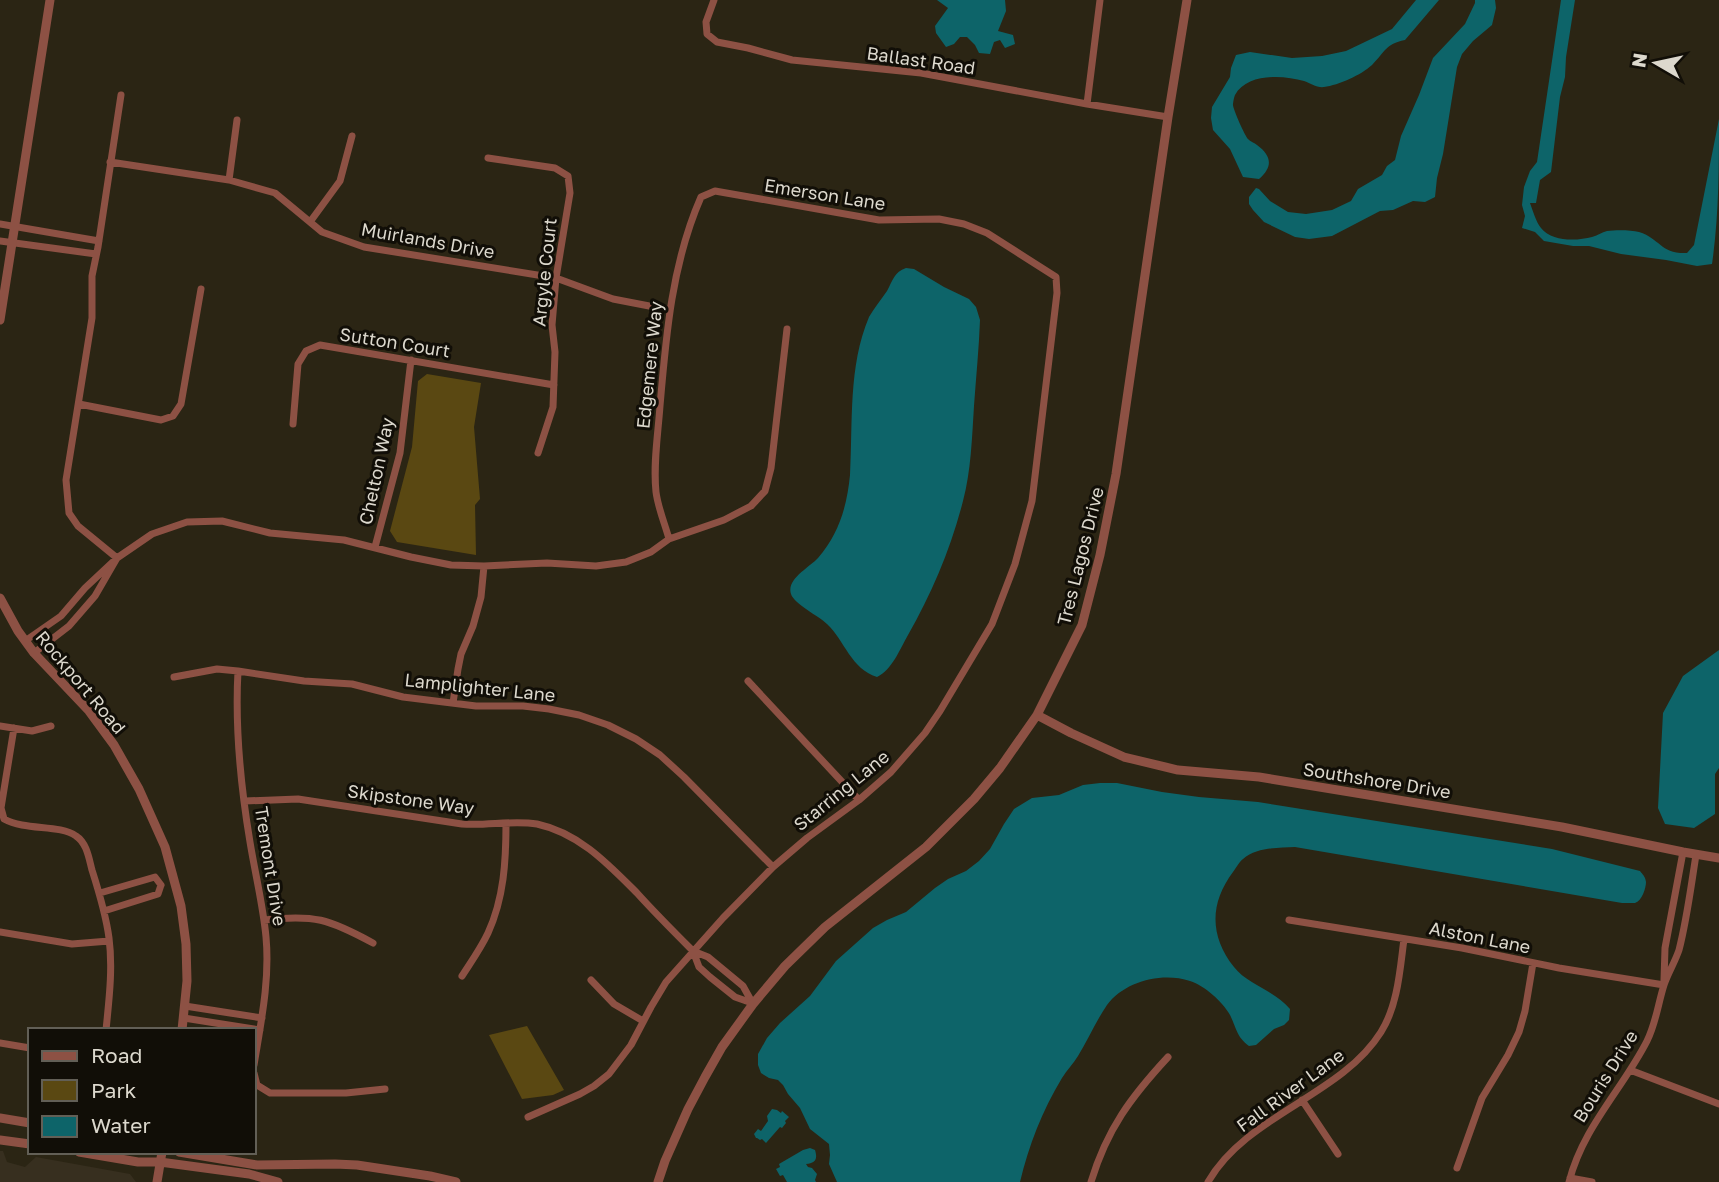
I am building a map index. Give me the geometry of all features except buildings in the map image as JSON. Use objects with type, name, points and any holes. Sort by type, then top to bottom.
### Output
[{"type":"street","points":[[0,320],[50,0]]},
{"type":"street","name":"Ballast Road","points":[[714,0],[706,22],[707,34],[717,42],[792,60],[921,73],[1168,117]]},
{"type":"street","points":[[1087,104],[1100,0]]},
{"type":"street","name":"Tres Lagos Drive","points":[[658,1182],[678,1130],[705,1077],[722,1047],[753,1004],[825,927],[898,870],[947,827],[1000,768],[1037,715],[1082,625],[1100,555],[1116,474],[1187,0]]},
{"type":"street","points":[[117,558],[78,526],[69,513],[66,480],[92,318],[92,276],[121,95]]},
{"type":"street","points":[[229,180],[237,120]]},
{"type":"street","points":[[310,222],[340,181],[352,136]]},
{"type":"street","name":"Argyle Court","points":[[488,158],[555,168],[568,176],[570,192],[556,278],[552,325],[555,352],[553,407],[538,453]]},
{"type":"street","name":"Muirlands Drive","points":[[110,162],[229,180],[275,193],[322,232],[364,247],[556,278],[612,299],[670,310]]},
{"type":"street","name":"Emerson Lane","points":[[701,197],[715,191],[879,220],[939,219],[964,224],[987,233],[1056,277]]},
{"type":"street","name":"Edgemere Way","points":[[669,539],[656,493],[656,461],[670,310],[677,268],[701,197]]},
{"type":"street","points":[[0,224],[99,241]]},
{"type":"street","points":[[50,248],[53,234]]},
{"type":"street","points":[[0,241],[96,254]]},
{"type":"street","name":"Starring Lane","points":[[528,1117],[580,1094],[601,1080],[631,1045],[666,982],[731,908],[807,838],[859,800],[891,772],[940,711],[992,624],[1015,564],[1032,501],[1057,293],[1056,277]]},
{"type":"street","points":[[79,404],[161,420],[173,416],[181,404],[201,289]]},
{"type":"street","points":[[25,641],[61,616],[117,558],[152,534],[187,522],[222,521],[270,533],[344,540],[451,565],[547,563],[596,566],[626,562],[651,552],[669,539],[724,520],[751,506],[765,491],[771,468],[787,329]]},
{"type":"street","name":"Sutton Court","points":[[293,424],[298,364],[306,351],[320,345],[554,385]]},
{"type":"street","name":"Chelton Way","points":[[375,547],[400,453],[411,360]]},
{"type":"street","points":[[34,653],[69,626],[95,596],[117,558]]},
{"type":"street","points":[[453,704],[459,662],[474,626],[481,597],[484,566]]},
{"type":"street","points":[[79,595],[89,603]]},
{"type":"street","name":"Rockport Road","points":[[0,598],[34,653],[89,711],[114,745],[139,789],[165,847],[176,881],[186,944],[187,981],[182,1028]]},
{"type":"street","name":"Lamplighter Lane","points":[[174,677],[218,669],[304,681],[352,684],[403,697],[453,704],[523,706],[579,715],[608,725],[660,755],[773,867]]},
{"type":"street","name":"Tremont Drive","points":[[238,671],[237,723],[245,801],[266,936],[267,976],[256,1053]]},
{"type":"street","points":[[748,681],[859,800]]},
{"type":"street","name":"Southshore Drive","points":[[1037,715],[1124,757],[1178,770],[1259,776],[1562,827],[1719,858]]},
{"type":"street","points":[[0,726],[32,731],[51,726]]},
{"type":"street","points":[[14,728],[1,808],[4,820],[15,825],[69,832],[80,839],[86,850],[100,893],[109,941],[110,989],[106,1028]]},
{"type":"street","name":"Skipstone Way","points":[[245,801],[298,799],[462,824],[535,824],[554,829],[585,845],[604,860],[693,951],[699,967],[704,972],[735,997],[753,1004]]},
{"type":"street","points":[[463,976],[488,934],[495,915],[506,862],[506,823]]},
{"type":"street","name":"Bouris Drive","points":[[1664,985],[1665,948],[1683,852]]},
{"type":"street","name":"Bouris Drive","points":[[1570,1180],[1584,1140],[1630,1070],[1648,1039],[1657,1016],[1664,985],[1678,951],[1696,855]]},
{"type":"street","points":[[100,893],[155,877],[162,885]]},
{"type":"street","points":[[162,885],[176,881]]},
{"type":"street","points":[[132,884],[137,901]]},
{"type":"street","points":[[104,911],[158,894],[162,885]]},
{"type":"street","points":[[264,920],[290,917],[329,921],[373,943]]},
{"type":"street","name":"Alston Lane","points":[[1289,920],[1664,985]]},
{"type":"street","points":[[0,932],[72,944],[109,941]]},
{"type":"street","points":[[1667,935],[1681,938]]},
{"type":"street","name":"Fall River Lane","points":[[1208,1182],[1225,1158],[1250,1136],[1352,1065],[1369,1049],[1382,1030],[1392,1006],[1404,939]]},
{"type":"street","name":"Skipstone Way","points":[[693,951],[708,957],[743,986],[753,1004]]},
{"type":"street","points":[[1457,1168],[1482,1098],[1519,1031],[1533,963]]},
{"type":"street","points":[[591,980],[614,1004],[643,1021]]},
{"type":"street","points":[[185,1006],[262,1018]]},
{"type":"street","points":[[224,1025],[225,1012]]},
{"type":"street","points":[[184,1018],[246,1028]]},
{"type":"street","points":[[256,1029],[260,1030]]},
{"type":"street","points":[[0,1043],[28,1048]]},
{"type":"street","points":[[1091,1182],[1109,1135],[1124,1110],[1168,1057]]},
{"type":"street","points":[[1630,1070],[1719,1104]]},
{"type":"street","points":[[256,1081],[257,1085],[270,1093],[346,1093],[385,1089]]},
{"type":"street","points":[[1302,1100],[1338,1154]]},
{"type":"street","points":[[0,1118],[28,1123]]},
{"type":"street","points":[[0,1140],[28,1144]]},
{"type":"street","points":[[91,1154],[138,1162],[161,1157],[278,1182]]},
{"type":"street","points":[[191,1154],[257,1165],[357,1165],[456,1182]]},
{"type":"street","points":[[157,1182],[161,1157]]},
{"type":"street","points":[[1570,1180],[1592,1182]]},
{"type":"shaded area","points":[[0,1151],[3,1151],[7,1162],[25,1167],[36,1157],[130,1174],[136,1182],[0,1182]]},
{"type":"green space","points":[[427,374],[481,383],[474,427],[480,499],[475,505],[476,555],[397,542],[390,531],[412,447],[418,381]]},
{"type":"green space","points":[[527,1026],[564,1090],[553,1095],[522,1099],[489,1035]]},
{"type":"water","points":[[937,0],[1005,0],[1006,11],[998,31],[1013,35],[1015,44],[1005,48],[1000,40],[994,42],[990,54],[979,53],[967,37],[960,37],[954,44],[946,47],[936,33],[935,26],[948,8]]},
{"type":"water","points":[[1416,0],[1439,0],[1405,40],[1389,46],[1372,65],[1356,76],[1324,87],[1276,77],[1257,79],[1241,88],[1234,99],[1235,112],[1246,137],[1266,153],[1269,162],[1267,170],[1259,179],[1243,177],[1230,149],[1213,130],[1211,118],[1212,107],[1230,77],[1236,55],[1250,52],[1292,58],[1346,51],[1392,29]]},
{"type":"water","points":[[1475,0],[1495,0],[1496,8],[1492,25],[1462,54],[1457,67],[1435,197],[1425,202],[1413,201],[1393,210],[1380,211],[1332,236],[1309,239],[1295,237],[1264,222],[1249,204],[1249,197],[1256,188],[1288,212],[1306,214],[1332,210],[1351,201],[1358,189],[1382,175],[1387,166],[1395,160],[1401,136],[1433,58],[1465,24]]},
{"type":"water","points":[[1561,0],[1575,0],[1551,172],[1540,180],[1536,203],[1530,203],[1539,226],[1552,236],[1572,240],[1607,231],[1636,231],[1666,249],[1687,253],[1694,245],[1719,119],[1719,174],[1712,264],[1697,266],[1589,246],[1544,241],[1535,232],[1522,228],[1525,216],[1522,205],[1524,187],[1537,162]]},
{"type":"water","points":[[906,268],[914,269],[969,299],[976,307],[980,320],[978,352],[966,490],[953,536],[933,587],[899,653],[877,677],[854,661],[827,624],[793,598],[790,589],[795,578],[825,549],[841,519],[850,475],[853,395],[862,336],[869,317],[894,277]]},
{"type":"water","points":[[1719,650],[1719,768],[1715,774],[1715,814],[1694,828],[1665,824],[1658,808],[1663,713],[1683,676]]},
{"type":"water","points":[[1100,783],[1258,802],[1552,849],[1640,871],[1645,878],[1645,888],[1637,902],[1622,903],[1295,847],[1255,852],[1242,860],[1225,884],[1217,907],[1217,931],[1220,943],[1234,967],[1290,1009],[1289,1020],[1284,1025],[1274,1029],[1256,1045],[1249,1046],[1239,1035],[1222,1004],[1201,986],[1179,978],[1156,978],[1134,984],[1107,1005],[1082,1050],[1062,1078],[1042,1116],[1020,1182],[837,1182],[829,1164],[829,1144],[810,1129],[800,1108],[783,1085],[761,1073],[758,1054],[767,1038],[810,996],[836,961],[873,928],[906,912],[935,888],[979,861],[990,849],[1014,809],[1032,798],[1059,795],[1083,785]]},
{"type":"water","points":[[772,1109],[781,1113],[782,1111],[789,1117],[766,1143],[754,1134],[758,1129],[761,1131]]},
{"type":"water","points":[[810,1148],[815,1150],[816,1159],[806,1164],[817,1174],[816,1182],[787,1182],[776,1169],[780,1167],[779,1164]]}]
